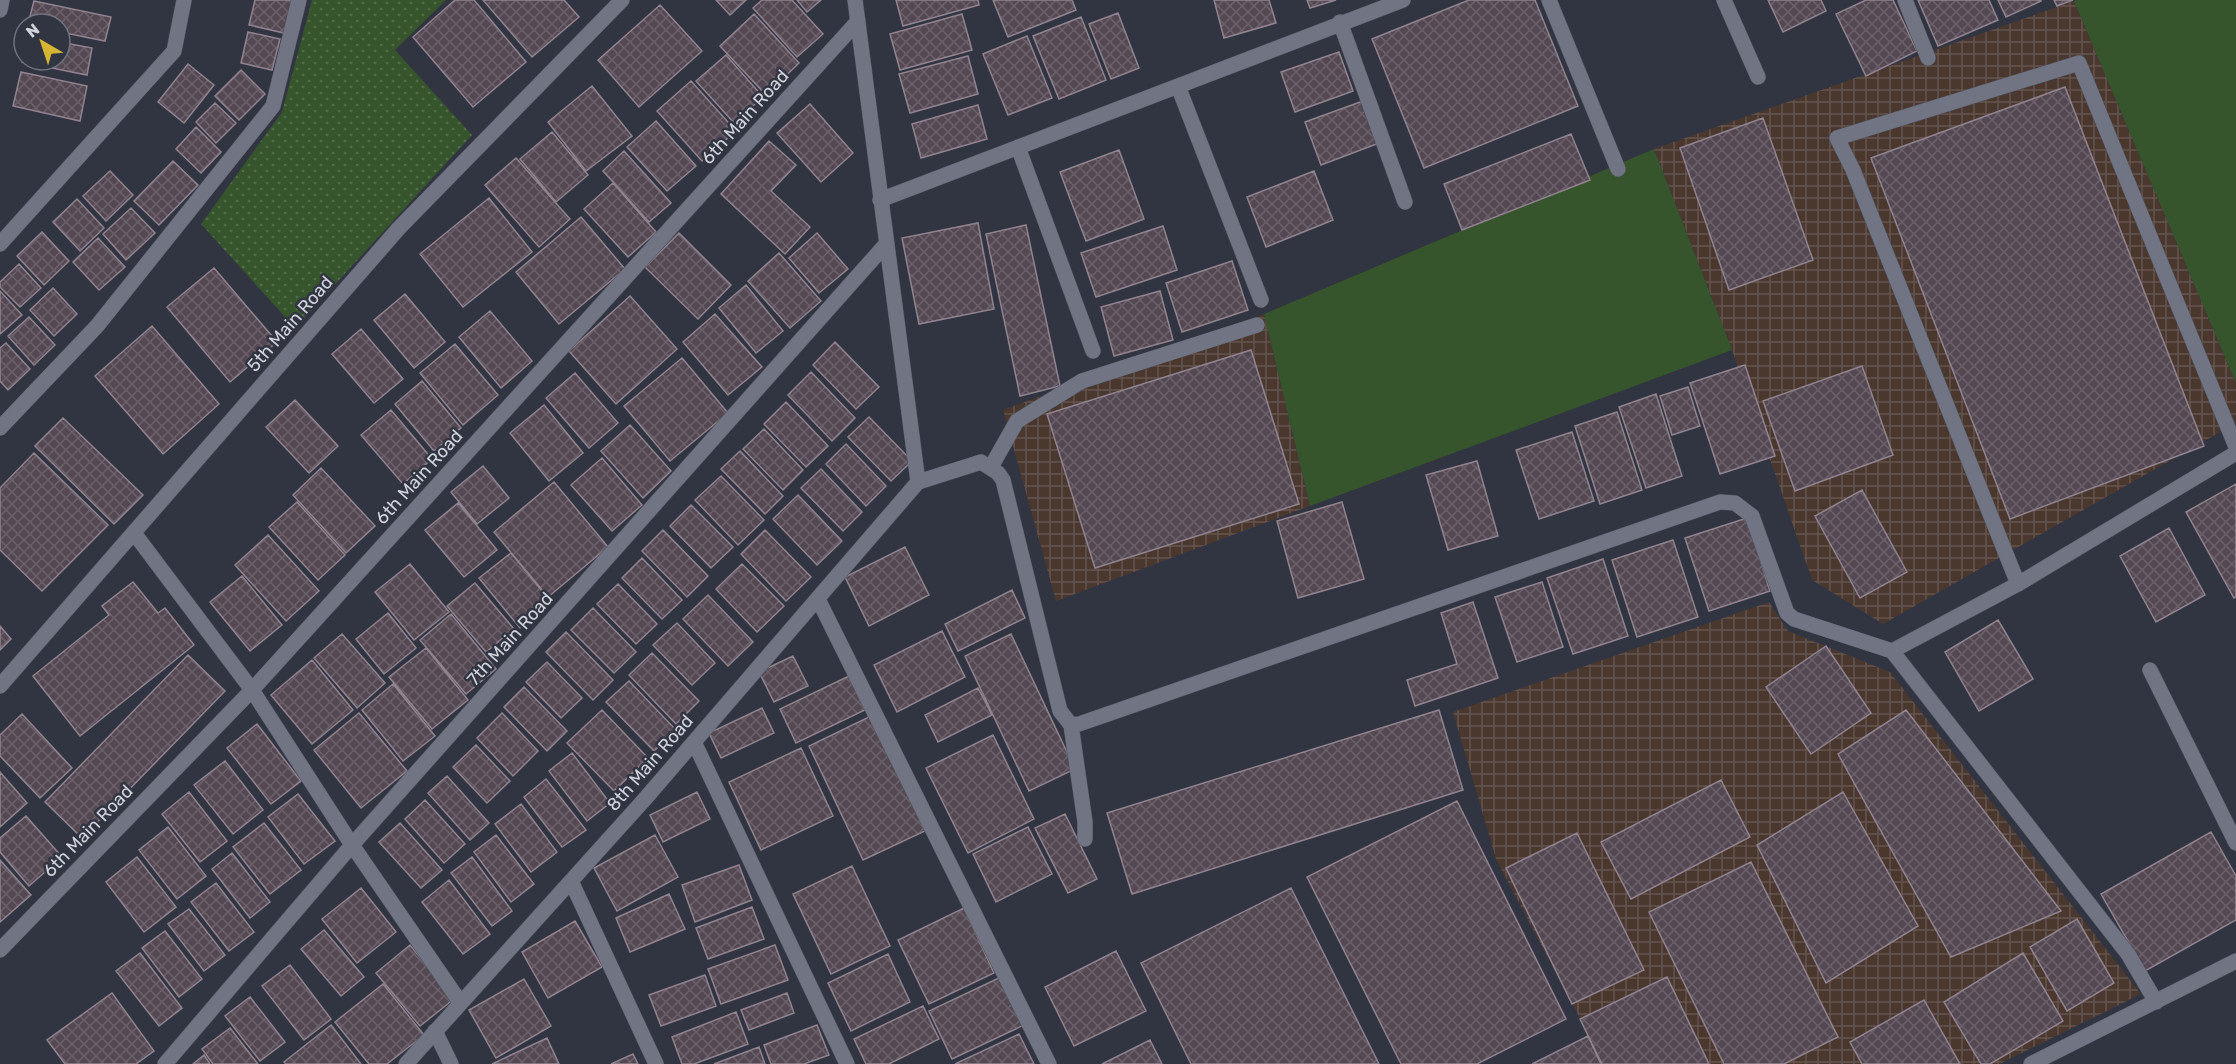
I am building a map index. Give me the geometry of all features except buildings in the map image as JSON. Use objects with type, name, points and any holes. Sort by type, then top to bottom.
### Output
[{"type":"street","points":[[0,10],[2,0]]},
{"type":"street","points":[[0,244],[174,51],[184,0]]},
{"type":"street","points":[[0,428],[98,326],[273,106],[299,0]]},
{"type":"street","name":"5th Main Road","points":[[0,686],[399,228],[622,0]]},
{"type":"street","points":[[855,0],[918,482],[981,462],[991,467],[1003,480],[1060,711],[1071,725],[1085,822],[1085,839]]},
{"type":"street","points":[[880,200],[1340,22],[1403,0]]},
{"type":"street","points":[[1548,0],[1618,169]]},
{"type":"street","points":[[1724,0],[1758,76]]},
{"type":"street","points":[[1905,0],[1928,58]]},
{"type":"street","name":"6th Main Road","points":[[0,950],[252,690],[858,21]]},
{"type":"street","points":[[1340,22],[1405,202]]},
{"type":"street","points":[[2018,584],[1857,181],[1837,138],[2079,63],[2236,447]]},
{"type":"street","points":[[1178,86],[1261,300]]},
{"type":"street","points":[[1018,147],[1094,351]]},
{"type":"street","name":"7th Main Road","points":[[165,1064],[352,845],[887,243]]},
{"type":"street","points":[[991,467],[1017,421],[1082,381],[1257,325]]},
{"type":"street","points":[[1892,651],[2018,584],[2236,453]]},
{"type":"street","name":"8th Main Road","points":[[406,1064],[694,742],[918,482]]},
{"type":"street","points":[[1071,725],[1720,502],[1735,503],[1752,516],[1783,606],[1794,620],[1892,651],[2128,954],[2156,1002]]},
{"type":"street","points":[[134,532],[252,690],[352,845],[460,1002]]},
{"type":"street","points":[[818,599],[1049,1064]]},
{"type":"street","points":[[2150,670],[2236,843]]},
{"type":"street","points":[[694,742],[847,1064]]},
{"type":"street","points":[[571,881],[656,1064]]},
{"type":"street","points":[[2031,1064],[2236,961]]},
{"type":"street","points":[[435,1031],[451,1064]]},
{"type":"shaded area","points":[[2074,1],[2236,383],[2236,423],[1883,624],[1812,580],[1732,350],[1654,149]]},
{"type":"shaded area","points":[[1264,314],[1310,506],[1056,601],[1003,410]]},
{"type":"shaded area","points":[[1769,602],[1788,631],[1890,672],[2141,994],[1999,1064],[1604,1064],[1496,859],[1453,712]]},
{"type":"green space","points":[[312,0],[446,0],[395,50],[472,135],[295,328],[201,224],[282,112]]},
{"type":"green space","points":[[2236,0],[2236,383],[2074,1]]},
{"type":"green space","points":[[1654,149],[1732,350],[1310,506],[1264,314]]}]
